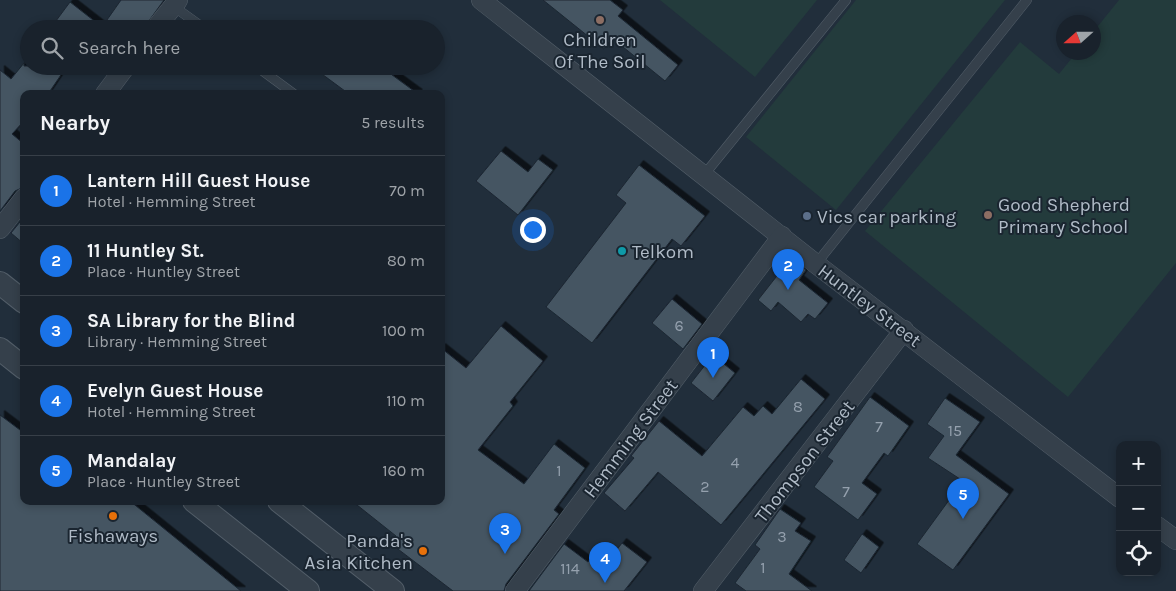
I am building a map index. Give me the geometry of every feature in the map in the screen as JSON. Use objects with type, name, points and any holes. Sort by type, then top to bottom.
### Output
[{"type":"street","name":"Huntley Street","points":[[481,0],[816,264],[1116,495]]},
{"type":"street","points":[[162,20],[175,3]]},
{"type":"street","points":[[108,90],[119,75]]},
{"type":"street","points":[[0,229],[20,203]]},
{"type":"street","name":"Hemming Street","points":[[515,591],[782,236]]},
{"type":"street","points":[[0,283],[20,299]]},
{"type":"street","name":"Thompson Street","points":[[703,591],[904,330]]},
{"type":"street","points":[[0,349],[20,365]]},
{"type":"street","points":[[199,505],[308,591]]},
{"type":"street","points":[[284,505],[393,591]]},
{"type":"street","points":[[1161,529],[1176,540]]},
{"type":"lane","points":[[704,175],[846,0]]},
{"type":"lane","points":[[816,264],[1027,0]]},
{"type":"lane","points":[[175,3],[195,20]]},
{"type":"lane","points":[[268,75],[289,90]]},
{"type":"green space","points":[[660,0],[817,0],[755,77]]},
{"type":"green space","points":[[856,0],[1005,0],[836,210],[746,137]]},
{"type":"green space","points":[[1119,0],[1176,0],[1176,263],[1068,397],[865,231],[1020,42],[1059,74],[1070,60],[1101,60],[1101,22]]},
{"type":"building","points":[[121,0],[164,0],[150,20],[107,20]]},
{"type":"building","points":[[543,0],[610,0],[623,10],[618,16],[678,65],[665,81],[612,38],[604,49]]},
{"type":"building","points":[[70,2],[93,20],[57,20]]},
{"type":"building","points":[[20,68],[20,75],[61,75],[51,90],[20,90],[20,125],[12,134],[20,141],[20,189],[15,191],[0,211],[0,70],[11,79]]},
{"type":"building","points":[[323,75],[392,75],[413,90],[344,90]]},
{"type":"building","points":[[501,151],[528,172],[538,159],[553,170],[518,215],[476,181]]},
{"type":"building","name":"Telkom","points":[[639,165],[705,216],[681,246],[672,239],[592,343],[546,307],[626,203],[616,195]]},
{"type":"building","points":[[20,222],[20,241],[11,233]]},
{"type":"building","points":[[791,258],[806,270],[799,280],[828,303],[815,319],[808,314],[801,322],[778,302],[771,311],[758,300]]},
{"type":"building","points":[[672,299],[702,324],[683,349],[652,323]]},
{"type":"building","points":[[501,326],[543,361],[510,402],[513,406],[478,450],[524,484],[554,444],[585,468],[554,510],[559,514],[506,584],[504,591],[453,591],[390,543],[396,536],[357,505],[445,505],[445,351],[466,368]]},
{"type":"building","points":[[713,355],[735,373],[713,401],[691,383]]},
{"type":"building","points":[[801,379],[825,399],[721,525],[658,472],[625,511],[604,493],[634,458],[631,456],[659,421],[702,456],[743,407],[754,416],[763,406],[772,414]]},
{"type":"building","points":[[870,397],[909,426],[888,456],[884,453],[862,483],[877,494],[858,520],[814,487],[833,461],[827,457]]},
{"type":"building","points":[[945,398],[980,422],[956,455],[1009,494],[953,570],[917,544],[963,481],[928,458],[944,436],[927,424]]},
{"type":"building","points":[[0,415],[20,430],[20,505],[135,505],[241,591],[0,591]]},
{"type":"building","points":[[780,509],[801,523],[795,531],[811,541],[789,574],[812,591],[746,591],[735,583],[760,549],[755,545]]},
{"type":"building","points":[[862,534],[879,547],[861,573],[844,560]]},
{"type":"building","points":[[622,543],[647,562],[624,591],[529,591],[564,544],[588,562],[597,550],[609,560]]},
{"type":"place","name":"Children Of The Soil","points":[[600,20]]},
{"type":"place","name":"Good Shepherd Primary School","points":[[988,215]]},
{"type":"place","name":"Vics car parking","points":[[807,216]]},
{"type":"place","name":"Telkom","points":[[622,251]]},
{"type":"place","name":"11 Huntley St.","points":[[788,290]]},
{"type":"place","name":"Lantern Hill Guest House","points":[[713,378]]},
{"type":"place","name":"Fishaways","points":[[113,516]]},
{"type":"place","name":"Mandalay","points":[[963,519]]},
{"type":"place","name":"Panda's Asia Kitchen","points":[[423,551]]},
{"type":"place","name":"SA Library for the Blind","points":[[505,554]]},
{"type":"place","name":"Evelyn Guest House","points":[[605,583]]}]
